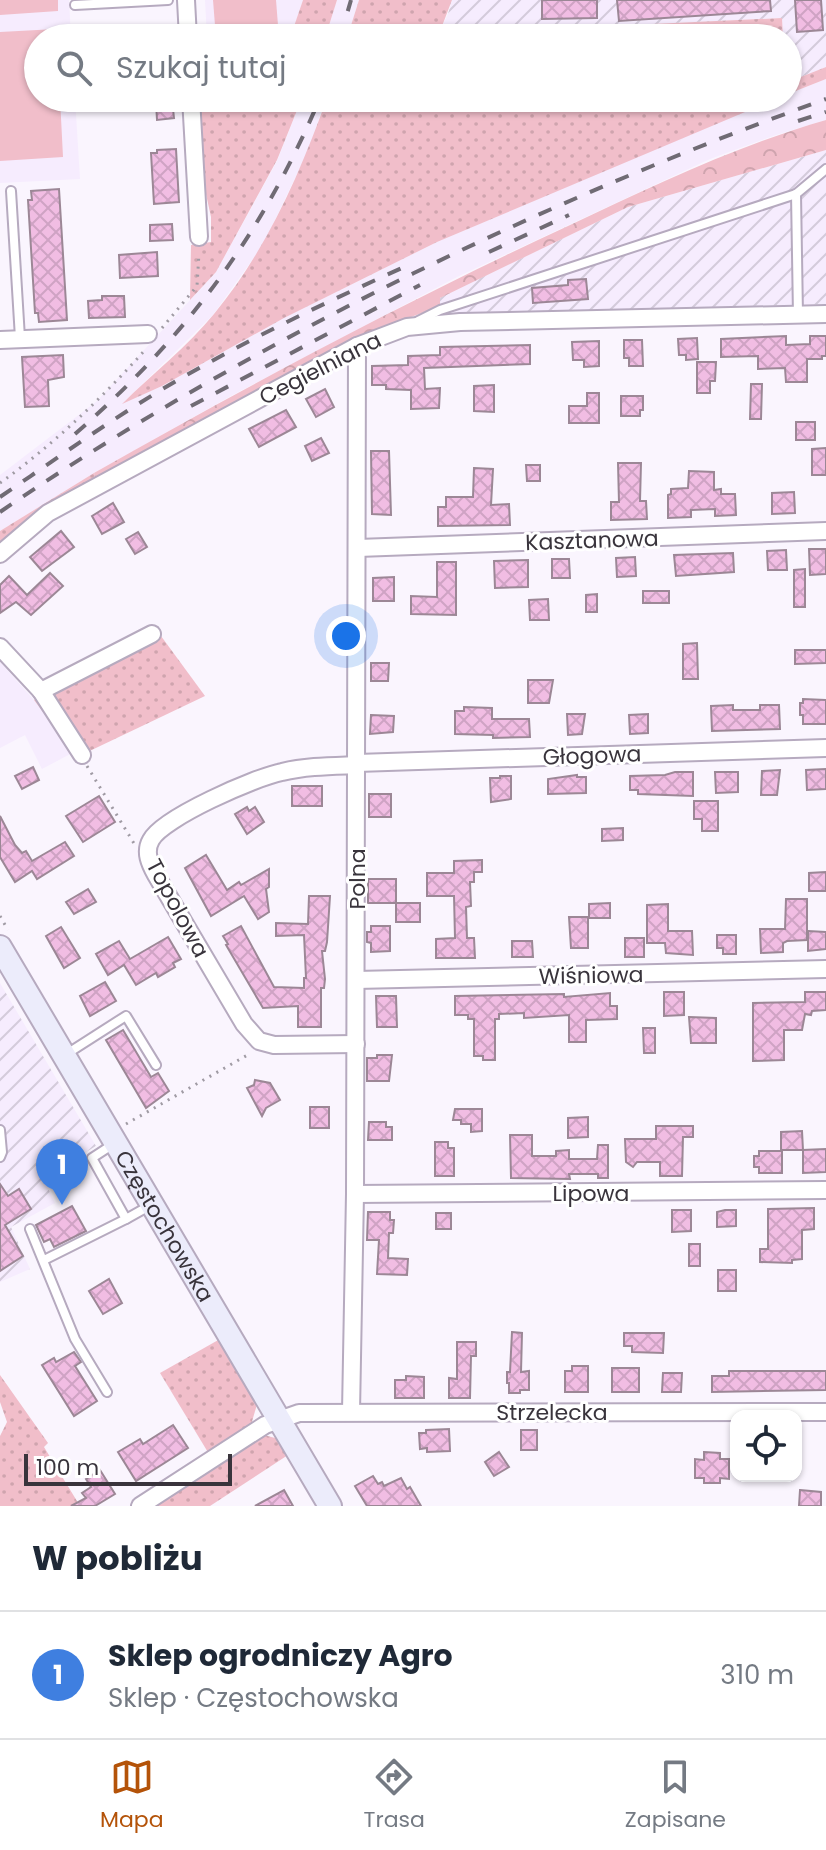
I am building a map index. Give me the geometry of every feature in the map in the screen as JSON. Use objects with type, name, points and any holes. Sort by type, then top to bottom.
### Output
[{"type":"main road","name":"Częstochowska","points":[[0,947],[64,1056],[119,1134],[152,1205],[330,1506]]},
{"type":"street","points":[[186,0],[187,24]]},
{"type":"street","points":[[192,112],[199,237]]},
{"type":"street","name":"Cegielniana","points":[[0,554],[48,513],[357,346],[407,327],[460,322],[826,314]]},
{"type":"street","points":[[0,340],[151,339]]},
{"type":"street","name":"Polna","points":[[351,1412],[356,1044],[357,346]]},
{"type":"street","name":"Kasztanowa","points":[[358,548],[826,531]]},
{"type":"street","points":[[41,691],[152,634]]},
{"type":"street","points":[[0,647],[41,691],[82,755]]},
{"type":"street","name":"Głogowa","points":[[357,764],[826,748]]},
{"type":"street","name":"Topolowa","points":[[265,1043],[244,1024],[156,875],[148,855],[151,840],[164,826],[254,780],[296,769],[357,764]]},
{"type":"street","name":"Wiśniowa","points":[[356,980],[826,969]]},
{"type":"street","points":[[265,1043],[356,1044]]},
{"type":"street","name":"Lipowa","points":[[355,1194],[826,1190]]},
{"type":"street","name":"Strzelecka","points":[[279,1418],[304,1412],[826,1412]]},
{"type":"street","points":[[140,1506],[279,1418]]},
{"type":"lane","points":[[75,5],[168,0]]},
{"type":"lane","points":[[407,327],[440,310],[796,194],[826,169]]},
{"type":"lane","points":[[11,191],[20,339]]},
{"type":"lane","points":[[796,194],[798,315]]},
{"type":"lane","points":[[64,1056],[126,1016],[156,1065]]},
{"type":"lane","points":[[0,1130],[0,1157]]},
{"type":"lane","points":[[119,1134],[92,1158],[126,1219]]},
{"type":"lane","points":[[44,1260],[152,1205]]},
{"type":"lane","points":[[30,1229],[75,1339],[107,1392]]},
{"type":"path","points":[[0,483],[22,468],[112,387],[151,339],[166,326],[197,286],[199,237]]},
{"type":"path","points":[[151,339],[166,326]]},
{"type":"path","points":[[82,755],[139,852],[148,855]]},
{"type":"path","points":[[119,1134],[265,1043]]},
{"type":"shaded area","points":[[0,0],[69,0],[70,24],[24,24],[24,112],[76,112],[80,179],[0,183]]},
{"type":"shaded area","points":[[205,0],[303,0],[295,24],[206,24]]},
{"type":"shaded area","points":[[337,0],[359,0],[351,24],[329,24]]},
{"type":"shaded area","points":[[452,0],[826,0],[826,67],[802,76],[802,24],[782,24],[782,18],[653,24],[443,24]]},
{"type":"shaded area","points":[[826,79],[826,120],[710,159],[457,277],[231,396],[94,473],[0,531],[0,475],[97,401],[216,272],[277,161],[296,112],[321,112],[308,151],[263,245],[213,315],[124,402],[162,386],[284,318],[437,242],[744,112],[802,112],[802,88]]},
{"type":"shaded area","points":[[826,150],[826,304],[440,314],[439,298],[628,207]]},
{"type":"shaded area","points":[[0,662],[74,752],[42,769],[25,735],[0,748]]},
{"type":"shaded area","points":[[0,983],[96,1146],[43,1178],[55,1203],[11,1227],[30,1269],[0,1282]]},
{"type":"green space","points":[[0,0],[58,0],[58,11],[0,15]]},
{"type":"green space","points":[[213,0],[276,0],[278,24],[215,24]]},
{"type":"green space","points":[[303,0],[337,0],[329,24],[295,24]]},
{"type":"green space","points":[[359,0],[452,0],[443,24],[351,24]]},
{"type":"green space","points":[[782,18],[782,24],[653,24]]},
{"type":"green space","points":[[24,31],[24,112],[61,112],[63,157],[0,161],[0,32]]},
{"type":"green space","points":[[826,67],[826,79],[802,88],[802,76]]},
{"type":"green space","points":[[199,112],[296,112],[277,160],[216,272],[190,300],[191,245],[211,242],[211,217],[202,176]]},
{"type":"green space","points":[[322,112],[745,112],[437,242],[122,404],[204,326],[233,290],[280,211]]},
{"type":"green space","points":[[826,120],[826,150],[628,207],[440,298],[440,306],[385,327],[96,480],[94,473],[152,440],[447,284],[695,168]]},
{"type":"green space","points":[[94,473],[96,480],[0,545],[0,531]]},
{"type":"green space","points":[[161,636],[205,696],[77,757],[34,700]]},
{"type":"green space","points":[[220,1339],[258,1401],[251,1425],[209,1454],[160,1373]]},
{"type":"green space","points":[[0,1375],[48,1443],[44,1447],[80,1506],[0,1506],[0,1436],[7,1422],[0,1402]]},
{"type":"green space","points":[[260,1434],[279,1439],[288,1455],[210,1506],[148,1506]]},
{"type":"building","points":[[542,0],[597,0],[597,18],[542,19]]},
{"type":"building","points":[[617,0],[770,0],[771,11],[619,21]]},
{"type":"building","points":[[795,0],[821,0],[823,30],[802,32],[802,24],[796,24]]},
{"type":"building","points":[[157,112],[173,112],[174,118],[157,120]]},
{"type":"building","points":[[176,149],[179,202],[154,204],[151,153]]},
{"type":"building","points":[[59,189],[67,320],[39,322],[38,313],[35,313],[28,200],[32,200],[31,191]]},
{"type":"building","points":[[172,224],[173,240],[150,241],[150,225]]},
{"type":"building","points":[[157,252],[158,276],[120,278],[119,255]]},
{"type":"building","points":[[586,279],[588,299],[533,303],[532,288],[568,285],[568,280]]},
{"type":"building","points":[[102,296],[124,296],[125,317],[89,318],[88,301],[102,300]]},
{"type":"building","points":[[786,336],[786,345],[810,344],[810,336],[826,336],[826,356],[807,359],[807,382],[786,382],[785,368],[758,369],[758,356],[721,357],[721,339]]},
{"type":"building","points":[[697,338],[698,359],[686,360],[686,355],[679,355],[678,339]]},
{"type":"building","points":[[624,340],[642,340],[643,366],[629,366],[629,358],[624,358]]},
{"type":"building","points":[[599,341],[599,366],[584,367],[584,360],[573,360],[572,342]]},
{"type":"building","points":[[530,345],[530,364],[424,368],[425,389],[440,388],[439,408],[411,409],[411,390],[372,385],[372,366],[408,365],[408,356],[440,355],[440,347]]},
{"type":"building","points":[[63,355],[64,377],[48,380],[49,406],[25,407],[22,357]]},
{"type":"building","points":[[697,362],[716,362],[715,381],[710,381],[710,393],[697,393]]},
{"type":"building","points":[[751,384],[762,384],[761,419],[750,419]]},
{"type":"building","points":[[494,385],[494,412],[474,411],[474,386]]},
{"type":"building","points":[[325,389],[334,407],[316,417],[306,399]]},
{"type":"building","points":[[587,393],[599,393],[599,423],[569,423],[569,406],[587,406]]},
{"type":"building","points":[[621,396],[643,396],[640,416],[621,416]]},
{"type":"building","points":[[286,410],[296,427],[259,447],[249,429]]},
{"type":"building","points":[[796,422],[815,422],[815,440],[796,440]]},
{"type":"building","points":[[321,438],[329,453],[312,461],[305,446]]},
{"type":"building","points":[[826,448],[826,475],[812,475],[812,449]]},
{"type":"building","points":[[371,451],[389,451],[391,515],[372,514]]},
{"type":"building","points":[[618,463],[641,463],[640,501],[646,501],[647,519],[611,520],[611,502],[619,502]]},
{"type":"building","points":[[526,465],[540,465],[540,481],[527,481]]},
{"type":"building","points":[[474,468],[493,469],[491,505],[509,504],[510,525],[438,526],[438,507],[446,507],[446,497],[473,497]]},
{"type":"building","points":[[689,471],[714,472],[714,490],[721,489],[721,494],[735,494],[736,515],[715,516],[715,509],[691,510],[691,517],[668,518],[668,495],[671,489],[688,488]]},
{"type":"building","points":[[794,492],[795,513],[772,514],[772,493]]},
{"type":"building","points":[[113,503],[124,522],[102,534],[92,516]]},
{"type":"building","points":[[61,531],[74,547],[42,571],[30,557]]},
{"type":"building","points":[[138,532],[147,547],[135,554],[126,539]]},
{"type":"building","points":[[809,549],[826,549],[826,574],[810,575]]},
{"type":"building","points":[[786,550],[787,570],[768,570],[767,551]]},
{"type":"building","points":[[733,553],[734,572],[676,576],[674,555]]},
{"type":"building","points":[[635,557],[636,576],[617,577],[616,558]]},
{"type":"building","points":[[552,559],[569,559],[570,578],[552,578]]},
{"type":"building","points":[[528,560],[528,587],[495,588],[494,561]]},
{"type":"building","points":[[437,562],[456,562],[456,615],[411,614],[411,596],[437,597]]},
{"type":"building","points":[[805,569],[805,607],[794,607],[794,570]]},
{"type":"building","points":[[50,573],[63,586],[31,615],[16,602],[0,613],[0,585],[9,576],[27,595]]},
{"type":"building","points":[[394,577],[394,601],[373,601],[373,578]]},
{"type":"building","points":[[643,591],[669,591],[669,603],[643,603]]},
{"type":"building","points":[[597,594],[597,612],[586,612],[586,595]]},
{"type":"building","points":[[548,599],[549,620],[530,620],[529,600]]},
{"type":"building","points":[[697,643],[698,679],[683,679],[683,644]]},
{"type":"building","points":[[795,650],[826,650],[826,663],[795,664]]},
{"type":"building","points":[[371,663],[389,663],[388,681],[371,681]]},
{"type":"building","points":[[528,680],[553,680],[549,703],[528,703]]},
{"type":"building","points":[[803,699],[826,700],[826,724],[803,724],[800,703]]},
{"type":"building","points":[[733,705],[733,710],[760,710],[760,705],[779,705],[780,729],[712,731],[711,706]]},
{"type":"building","points":[[464,707],[492,708],[492,719],[529,719],[530,737],[493,738],[493,735],[455,734],[455,711],[464,711]]},
{"type":"building","points":[[567,714],[585,714],[582,734],[568,735]]},
{"type":"building","points":[[648,714],[648,733],[630,734],[629,715]]},
{"type":"building","points":[[371,715],[394,716],[393,732],[370,734]]},
{"type":"building","points":[[33,767],[39,780],[22,789],[15,776]]},
{"type":"building","points":[[826,769],[826,789],[807,790],[806,770]]},
{"type":"building","points":[[780,770],[777,795],[761,795],[762,771]]},
{"type":"building","points":[[693,772],[693,796],[638,794],[638,790],[630,790],[630,776]]},
{"type":"building","points":[[715,772],[738,772],[738,792],[716,793]]},
{"type":"building","points":[[577,775],[586,777],[586,793],[548,794],[548,779]]},
{"type":"building","points":[[511,776],[511,799],[491,802],[490,778]]},
{"type":"building","points":[[292,786],[322,786],[322,806],[292,806]]},
{"type":"building","points":[[369,794],[391,794],[391,817],[369,817]]},
{"type":"building","points":[[99,796],[115,822],[83,842],[66,816]]},
{"type":"building","points":[[694,801],[718,801],[718,831],[702,831],[702,819],[694,819]]},
{"type":"building","points":[[247,807],[249,811],[255,807],[264,822],[247,834],[235,814]]},
{"type":"building","points":[[0,816],[15,845],[22,853],[26,851],[32,861],[65,842],[74,856],[37,879],[32,871],[15,882],[0,857]]},
{"type":"building","points":[[623,828],[623,840],[602,841],[602,829]]},
{"type":"building","points":[[206,855],[227,890],[269,869],[269,887],[266,889],[269,912],[258,919],[244,896],[211,916],[185,868]]},
{"type":"building","points":[[482,860],[482,872],[474,872],[474,882],[470,882],[471,906],[466,907],[467,938],[474,938],[475,958],[436,958],[436,939],[455,938],[454,896],[427,896],[427,873],[454,873],[454,861]]},
{"type":"building","points":[[826,872],[826,891],[809,891],[809,873]]},
{"type":"building","points":[[368,879],[396,879],[396,903],[368,903]]},
{"type":"building","points":[[88,889],[96,902],[74,914],[66,902]]},
{"type":"building","points":[[309,896],[330,896],[327,942],[325,951],[322,951],[325,979],[324,988],[321,988],[321,1027],[298,1027],[298,1006],[263,1008],[223,936],[241,926],[274,987],[304,988],[304,935],[276,936],[276,923],[308,924]]},
{"type":"building","points":[[786,899],[807,899],[807,940],[783,943],[783,952],[761,953],[760,929],[785,929]]},
{"type":"building","points":[[396,903],[420,903],[420,922],[396,922]]},
{"type":"building","points":[[610,903],[610,918],[589,918],[589,904]]},
{"type":"building","points":[[668,904],[668,931],[692,931],[693,955],[666,953],[665,943],[647,943],[647,905]]},
{"type":"building","points":[[569,917],[588,917],[588,948],[571,948]]},
{"type":"building","points":[[371,926],[390,926],[390,951],[371,952],[367,932],[371,932]]},
{"type":"building","points":[[61,927],[80,958],[64,968],[46,936]]},
{"type":"building","points":[[808,931],[826,932],[826,949],[808,951]]},
{"type":"building","points":[[717,935],[736,935],[736,954],[723,954],[723,948],[717,948]]},
{"type":"building","points":[[168,937],[181,959],[173,963],[175,967],[158,977],[156,973],[136,985],[124,965],[108,975],[96,954],[119,941],[130,959]]},
{"type":"building","points":[[625,938],[644,938],[644,957],[625,957]]},
{"type":"building","points":[[512,941],[532,941],[533,957],[512,957]]},
{"type":"building","points":[[105,982],[116,1001],[90,1016],[80,996]]},
{"type":"building","points":[[664,992],[684,992],[684,1015],[664,1016]]},
{"type":"building","points":[[805,992],[826,992],[826,1010],[805,1014],[802,1030],[784,1030],[784,1060],[753,1061],[753,1003],[805,1002]]},
{"type":"building","points":[[610,993],[610,1006],[617,1006],[617,1019],[586,1020],[586,1042],[569,1042],[569,1015],[524,1018],[524,1013],[499,1014],[499,1019],[495,1019],[495,1060],[474,1056],[474,1019],[468,1019],[468,1015],[455,1015],[455,996],[564,994],[564,997]]},
{"type":"building","points":[[376,996],[396,996],[397,1027],[377,1027]]},
{"type":"building","points":[[689,1017],[716,1018],[716,1043],[691,1043]]},
{"type":"building","points":[[643,1028],[655,1028],[655,1053],[644,1053]]},
{"type":"building","points":[[123,1030],[151,1077],[158,1073],[169,1091],[146,1108],[106,1040]]},
{"type":"building","points":[[377,1055],[392,1055],[389,1081],[367,1081],[367,1058],[377,1058]]},
{"type":"building","points":[[255,1080],[270,1083],[280,1100],[266,1108],[262,1116],[247,1088],[254,1085]]},
{"type":"building","points":[[310,1107],[329,1107],[329,1128],[310,1128]]},
{"type":"building","points":[[455,1109],[482,1109],[482,1131],[471,1132],[471,1124],[453,1120]]},
{"type":"building","points":[[588,1117],[588,1137],[568,1138],[568,1118]]},
{"type":"building","points":[[369,1122],[386,1122],[386,1127],[392,1127],[392,1140],[368,1140]]},
{"type":"building","points":[[656,1126],[693,1126],[693,1137],[683,1137],[682,1176],[660,1176],[660,1162],[637,1162],[633,1167],[626,1162],[625,1139],[656,1139]]},
{"type":"building","points":[[802,1131],[803,1150],[781,1150],[781,1132]]},
{"type":"building","points":[[510,1135],[532,1135],[532,1156],[556,1156],[556,1151],[569,1150],[569,1159],[597,1159],[598,1145],[608,1145],[608,1178],[598,1178],[598,1174],[569,1174],[570,1179],[511,1178]]},
{"type":"building","points":[[435,1142],[448,1142],[448,1148],[454,1148],[454,1176],[435,1176]]},
{"type":"building","points":[[826,1149],[826,1172],[803,1173],[803,1150]]},
{"type":"building","points":[[759,1151],[782,1151],[782,1173],[759,1173],[759,1167],[754,1167],[754,1156],[759,1156]]},
{"type":"building","points":[[0,1184],[8,1196],[19,1189],[31,1209],[5,1225],[23,1256],[0,1271]]},
{"type":"building","points":[[72,1206],[86,1231],[54,1247],[50,1239],[44,1242],[36,1225]]},
{"type":"building","points":[[814,1208],[814,1229],[802,1230],[802,1259],[792,1260],[792,1263],[760,1262],[760,1249],[768,1249],[768,1209]]},
{"type":"building","points":[[672,1210],[691,1210],[691,1231],[672,1232]]},
{"type":"building","points":[[736,1210],[736,1226],[717,1227],[717,1212]]},
{"type":"building","points":[[368,1212],[390,1212],[390,1220],[394,1220],[393,1233],[389,1233],[388,1258],[408,1259],[407,1275],[377,1274],[379,1240],[367,1240]]},
{"type":"building","points":[[436,1213],[451,1213],[451,1229],[436,1229]]},
{"type":"building","points":[[689,1244],[700,1244],[700,1266],[689,1266]]},
{"type":"building","points":[[718,1270],[736,1270],[736,1291],[718,1291]]},
{"type":"building","points":[[109,1279],[122,1303],[103,1314],[89,1291]]},
{"type":"building","points":[[512,1332],[522,1333],[521,1372],[529,1371],[529,1390],[520,1390],[520,1393],[509,1393],[507,1383]]},
{"type":"building","points":[[624,1333],[664,1333],[663,1353],[632,1352],[632,1346],[624,1346]]},
{"type":"building","points":[[457,1342],[476,1342],[476,1356],[471,1356],[470,1398],[449,1398],[449,1378],[457,1379]]},
{"type":"building","points":[[74,1352],[81,1362],[75,1366],[97,1401],[74,1416],[42,1365],[54,1358],[56,1362]]},
{"type":"building","points":[[572,1366],[588,1366],[588,1392],[565,1392],[565,1371],[572,1371]]},
{"type":"building","points":[[612,1368],[639,1368],[639,1392],[612,1392]]},
{"type":"building","points":[[729,1371],[826,1371],[826,1390],[712,1392],[712,1376],[729,1376]]},
{"type":"building","points":[[663,1373],[682,1373],[681,1392],[662,1392]]},
{"type":"building","points":[[406,1376],[424,1377],[424,1398],[395,1398],[395,1380],[406,1380]]},
{"type":"building","points":[[173,1425],[188,1448],[136,1481],[118,1452],[140,1439],[143,1444]]},
{"type":"building","points":[[449,1429],[450,1451],[427,1452],[427,1448],[420,1449],[419,1433]]},
{"type":"building","points":[[521,1430],[537,1430],[537,1450],[521,1450]]},
{"type":"building","points":[[499,1452],[509,1467],[494,1476],[485,1462]]},
{"type":"building","points":[[704,1452],[720,1453],[720,1459],[729,1459],[729,1479],[720,1478],[720,1483],[704,1483],[704,1478],[695,1478],[695,1459],[704,1460]]},
{"type":"building","points":[[100,1470],[115,1494],[95,1506],[71,1506],[86,1498],[82,1493],[91,1487],[86,1479]]},
{"type":"building","points":[[373,1476],[378,1484],[382,1482],[384,1486],[401,1478],[421,1506],[367,1506],[355,1486]]},
{"type":"building","points":[[284,1490],[293,1506],[255,1506]]},
{"type":"building","points":[[800,1490],[821,1492],[821,1506],[799,1506]]},
{"type":"railway","points":[[344,24],[351,0]]},
{"type":"railway","points":[[802,108],[826,99]]},
{"type":"railway","points":[[75,434],[152,359],[218,281],[273,195],[314,112]]},
{"type":"railway","points":[[0,512],[194,390],[400,280],[612,183],[791,112]]},
{"type":"railway","points":[[798,121],[826,112]]},
{"type":"railway","points":[[489,252],[569,215]]},
{"type":"railway","points":[[0,497],[178,380],[294,318],[413,263]]},
{"type":"railway","points":[[191,406],[420,285]]},
{"type":"place","name":"Sklep ogrodniczy Agro","points":[[62,1205]]}]
